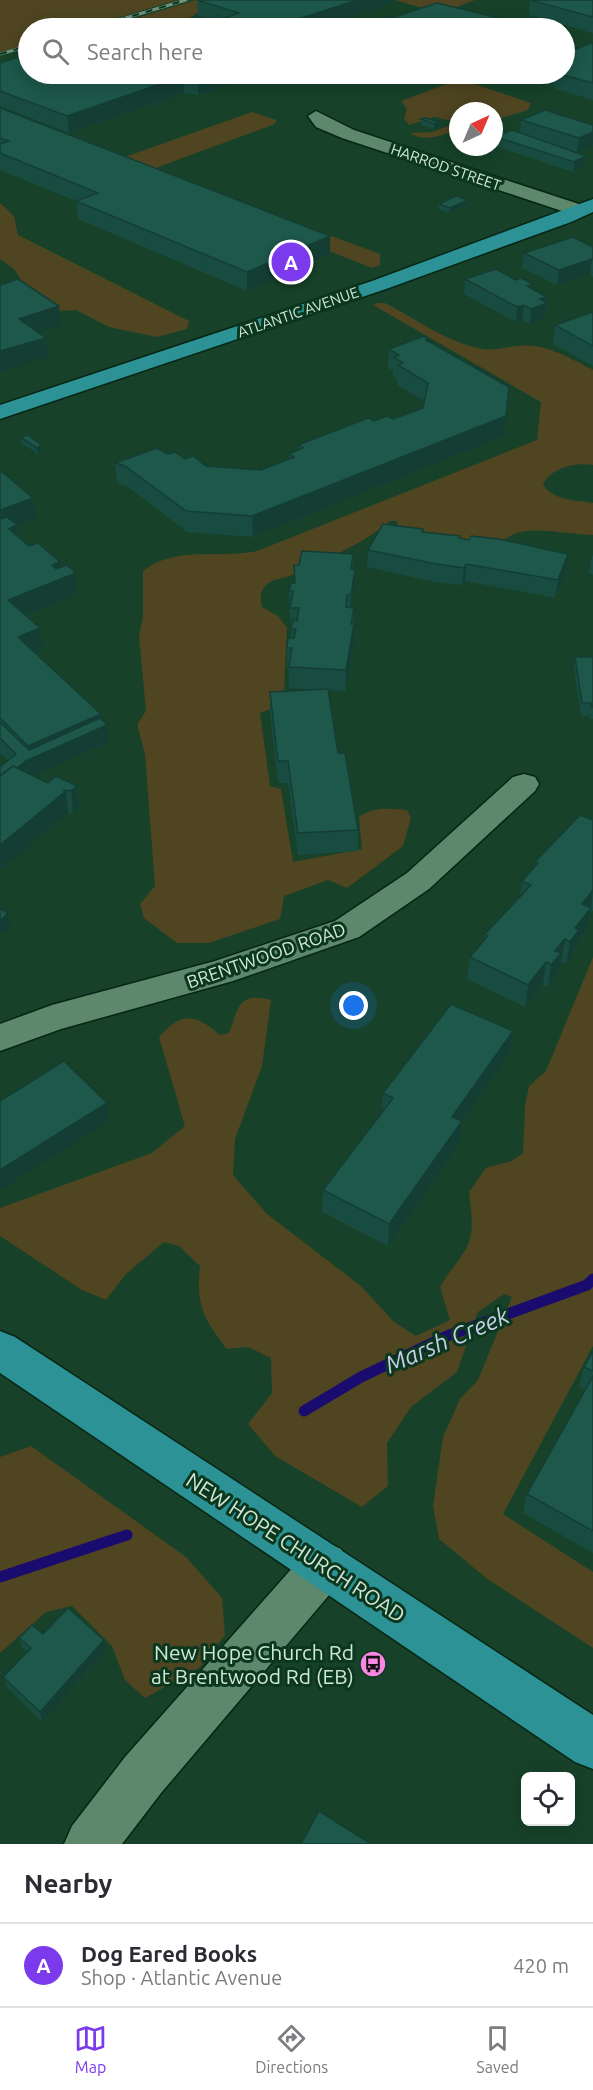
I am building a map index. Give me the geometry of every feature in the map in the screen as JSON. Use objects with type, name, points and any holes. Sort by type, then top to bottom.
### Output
[{"type":"main road","name":"ATLANTIC AVENUE","points":[[0,412],[390,281],[587,208]]},
{"type":"main road","name":"NEW HOPE CHURCH ROAD","points":[[0,1350],[129,1438],[325,1565],[593,1744]]},
{"type":"street","name":"HARROD STREET","points":[[316,116],[322,123],[348,134],[587,208]]},
{"type":"street","name":"BRENTWOOD ROAD","points":[[0,1038],[52,1018],[221,972],[347,929],[418,881],[524,784]]},
{"type":"street","points":[[90,1844],[143,1775],[325,1565]]},
{"type":"shaded area","points":[[0,0],[177,0],[117,18],[18,18],[18,47],[0,52]]},
{"type":"shaded area","points":[[196,0],[240,0],[197,13],[190,18],[136,18]]},
{"type":"shaded area","points":[[395,0],[475,0],[454,8],[490,18],[458,18]]},
{"type":"shaded area","points":[[447,84],[475,84],[531,103],[528,110],[503,117],[503,102],[449,102],[449,120],[434,117],[409,125],[404,118],[407,109],[401,101]]},
{"type":"shaded area","points":[[0,108],[122,158],[252,112],[276,120],[275,124],[158,167],[162,173],[380,254],[380,265],[372,268],[0,121]]},
{"type":"shaded area","points":[[449,125],[449,132],[440,136],[428,138],[410,133],[433,132]]},
{"type":"shaded area","points":[[0,203],[14,216],[18,235],[189,321],[187,329],[157,337],[109,327],[76,310],[58,311],[0,290],[23,283],[14,269],[0,259]]},
{"type":"shaded area","points":[[385,303],[444,336],[469,346],[482,349],[538,347],[557,352],[593,370],[593,465],[579,464],[565,467],[552,473],[543,484],[547,490],[558,497],[593,503],[593,535],[551,531],[521,532],[492,548],[398,528],[397,521],[390,521],[343,551],[266,585],[261,595],[262,607],[278,616],[287,628],[284,690],[298,694],[283,705],[260,713],[270,786],[281,789],[293,862],[362,849],[359,817],[365,813],[382,809],[407,810],[411,818],[403,846],[347,888],[328,880],[284,896],[280,919],[209,943],[177,943],[144,918],[140,904],[155,886],[145,754],[138,728],[138,723],[146,711],[139,636],[143,617],[143,571],[156,563],[183,555],[257,551],[537,440],[541,402],[373,305]]},
{"type":"shaded area","points":[[593,957],[593,1346],[503,1514],[593,1572],[593,1648],[486,1578],[439,1539],[433,1506],[443,1437],[460,1399],[478,1380],[512,1297],[504,1294],[478,1312],[457,1372],[411,1407],[387,1443],[388,1486],[362,1507],[275,1456],[248,1424],[272,1393],[271,1358],[248,1347],[227,1349],[212,1328],[200,1301],[200,1266],[179,1246],[164,1242],[126,1274],[106,1300],[82,1290],[0,1236],[0,1208],[152,1153],[185,1126],[159,1037],[175,1022],[190,1018],[204,1023],[220,1035],[229,1033],[238,1009],[246,1000],[260,998],[271,1000],[262,1066],[235,1139],[233,1175],[267,1214],[361,1286],[394,1322],[416,1336],[450,1320],[440,1287],[468,1245],[472,1223],[469,1192],[486,1168],[512,1161],[523,1153],[525,1106],[529,1086],[546,1071]]},
{"type":"shaded area","points":[[31,1446],[186,1557],[222,1598],[225,1635],[199,1668],[145,1698],[125,1680],[112,1646],[72,1606],[46,1612],[0,1653],[0,1457]]},
{"type":"building","points":[[197,0],[357,0],[302,18],[224,18],[239,13]]},
{"type":"building","points":[[530,0],[593,0],[593,17]]},
{"type":"building","points":[[437,3],[498,18],[392,18]]},
{"type":"building","points":[[593,44],[593,83],[575,78],[575,50]]},
{"type":"building","points":[[18,57],[18,84],[160,84],[67,116],[0,91],[0,63]]},
{"type":"building","points":[[0,108],[330,236],[247,272],[76,201],[98,193],[0,153],[0,144],[9,141],[0,138]]},
{"type":"building","points":[[545,110],[593,125],[593,132],[579,138],[521,120]]},
{"type":"building","points":[[426,118],[439,122],[435,124],[421,119]]},
{"type":"building","points":[[512,130],[586,156],[574,162],[503,139],[503,134]]},
{"type":"building","points":[[456,196],[468,200],[450,208],[439,204]]},
{"type":"building","points":[[573,237],[593,247],[593,259],[559,270],[524,253]]},
{"type":"building","points":[[496,269],[516,280],[521,278],[533,284],[527,286],[547,297],[540,299],[547,303],[531,309],[524,305],[517,307],[465,279]]},
{"type":"building","points":[[18,279],[59,306],[19,319],[46,338],[0,351],[0,285]]},
{"type":"building","points":[[593,312],[593,346],[555,325]]},
{"type":"building","points":[[424,336],[429,339],[426,340],[509,387],[506,416],[252,516],[186,511],[125,466],[115,463],[157,448],[168,454],[175,452],[185,459],[193,456],[206,466],[261,470],[294,457],[289,454],[303,448],[298,445],[368,418],[374,421],[387,416],[393,419],[423,408],[428,383],[398,365],[403,363],[394,357],[399,355],[389,349]]},
{"type":"building","points":[[28,435],[41,445],[37,448],[20,437]]},
{"type":"building","points":[[1,471],[33,498],[0,510]]},
{"type":"building","points":[[7,517],[17,525],[9,529],[29,546],[38,543],[60,562],[52,565],[56,569],[67,565],[76,573],[8,600],[40,628],[18,637],[101,714],[28,746],[0,718],[0,519]]},
{"type":"building","points":[[383,524],[423,529],[422,532],[460,536],[459,538],[469,540],[471,536],[499,539],[568,554],[558,580],[466,564],[464,568],[436,564],[368,550]]},
{"type":"building","points":[[302,551],[353,554],[351,569],[355,569],[351,595],[347,595],[346,607],[354,608],[351,624],[354,624],[346,670],[289,667],[292,648],[287,648],[288,638],[294,638],[296,629],[291,629],[293,620],[297,621],[299,608],[290,608],[293,591],[289,591],[291,583],[295,583],[294,565],[299,565]]},
{"type":"building","points":[[575,657],[593,657],[593,707],[591,703],[582,703]]},
{"type":"building","points":[[328,689],[338,753],[345,753],[358,830],[298,833],[288,761],[278,761],[270,692]]},
{"type":"building","points":[[100,718],[107,725],[26,761],[17,768],[13,766],[0,776],[0,767],[16,754],[0,738],[0,722],[29,750]]},
{"type":"building","points":[[13,766],[48,783],[56,776],[77,786],[71,791],[63,790],[66,791],[0,845],[0,776]]},
{"type":"building","points":[[580,815],[593,820],[593,890],[582,904],[591,908],[575,928],[579,930],[570,942],[565,939],[555,951],[561,953],[551,965],[546,962],[528,985],[470,957],[488,936],[485,934],[531,885],[522,881],[538,863],[535,862]]},
{"type":"building","points":[[0,909],[8,913],[0,921]]},
{"type":"building","points":[[451,1004],[513,1031],[452,1117],[462,1121],[389,1224],[323,1190],[393,1098],[383,1093]]},
{"type":"building","points":[[64,1061],[107,1103],[0,1170],[0,1101]]},
{"type":"building","points":[[593,1351],[593,1371],[584,1367]]},
{"type":"building","points":[[593,1376],[593,1531],[527,1494]]},
{"type":"building","points":[[68,1608],[104,1640],[40,1712],[3,1677],[31,1648],[19,1638],[32,1625],[43,1634]]},
{"type":"building","points":[[319,1811],[371,1844],[301,1844]]},
{"type":"waterway","name":"Marsh Creek","points":[[304,1411],[361,1377],[447,1336],[587,1285],[593,1279]]},
{"type":"waterway","name":"Marsh Creek","points":[[0,1577],[127,1535]]},
{"type":"railway","points":[[126,18],[186,0]]},
{"type":"railway","points":[[0,54],[18,49]]},
{"type":"place","name":"Dog Eared Books","points":[[291,262]]},
{"type":"place","name":"New Hope Church Rd at Brentwood Rd (EB)","points":[[373,1664]]}]
